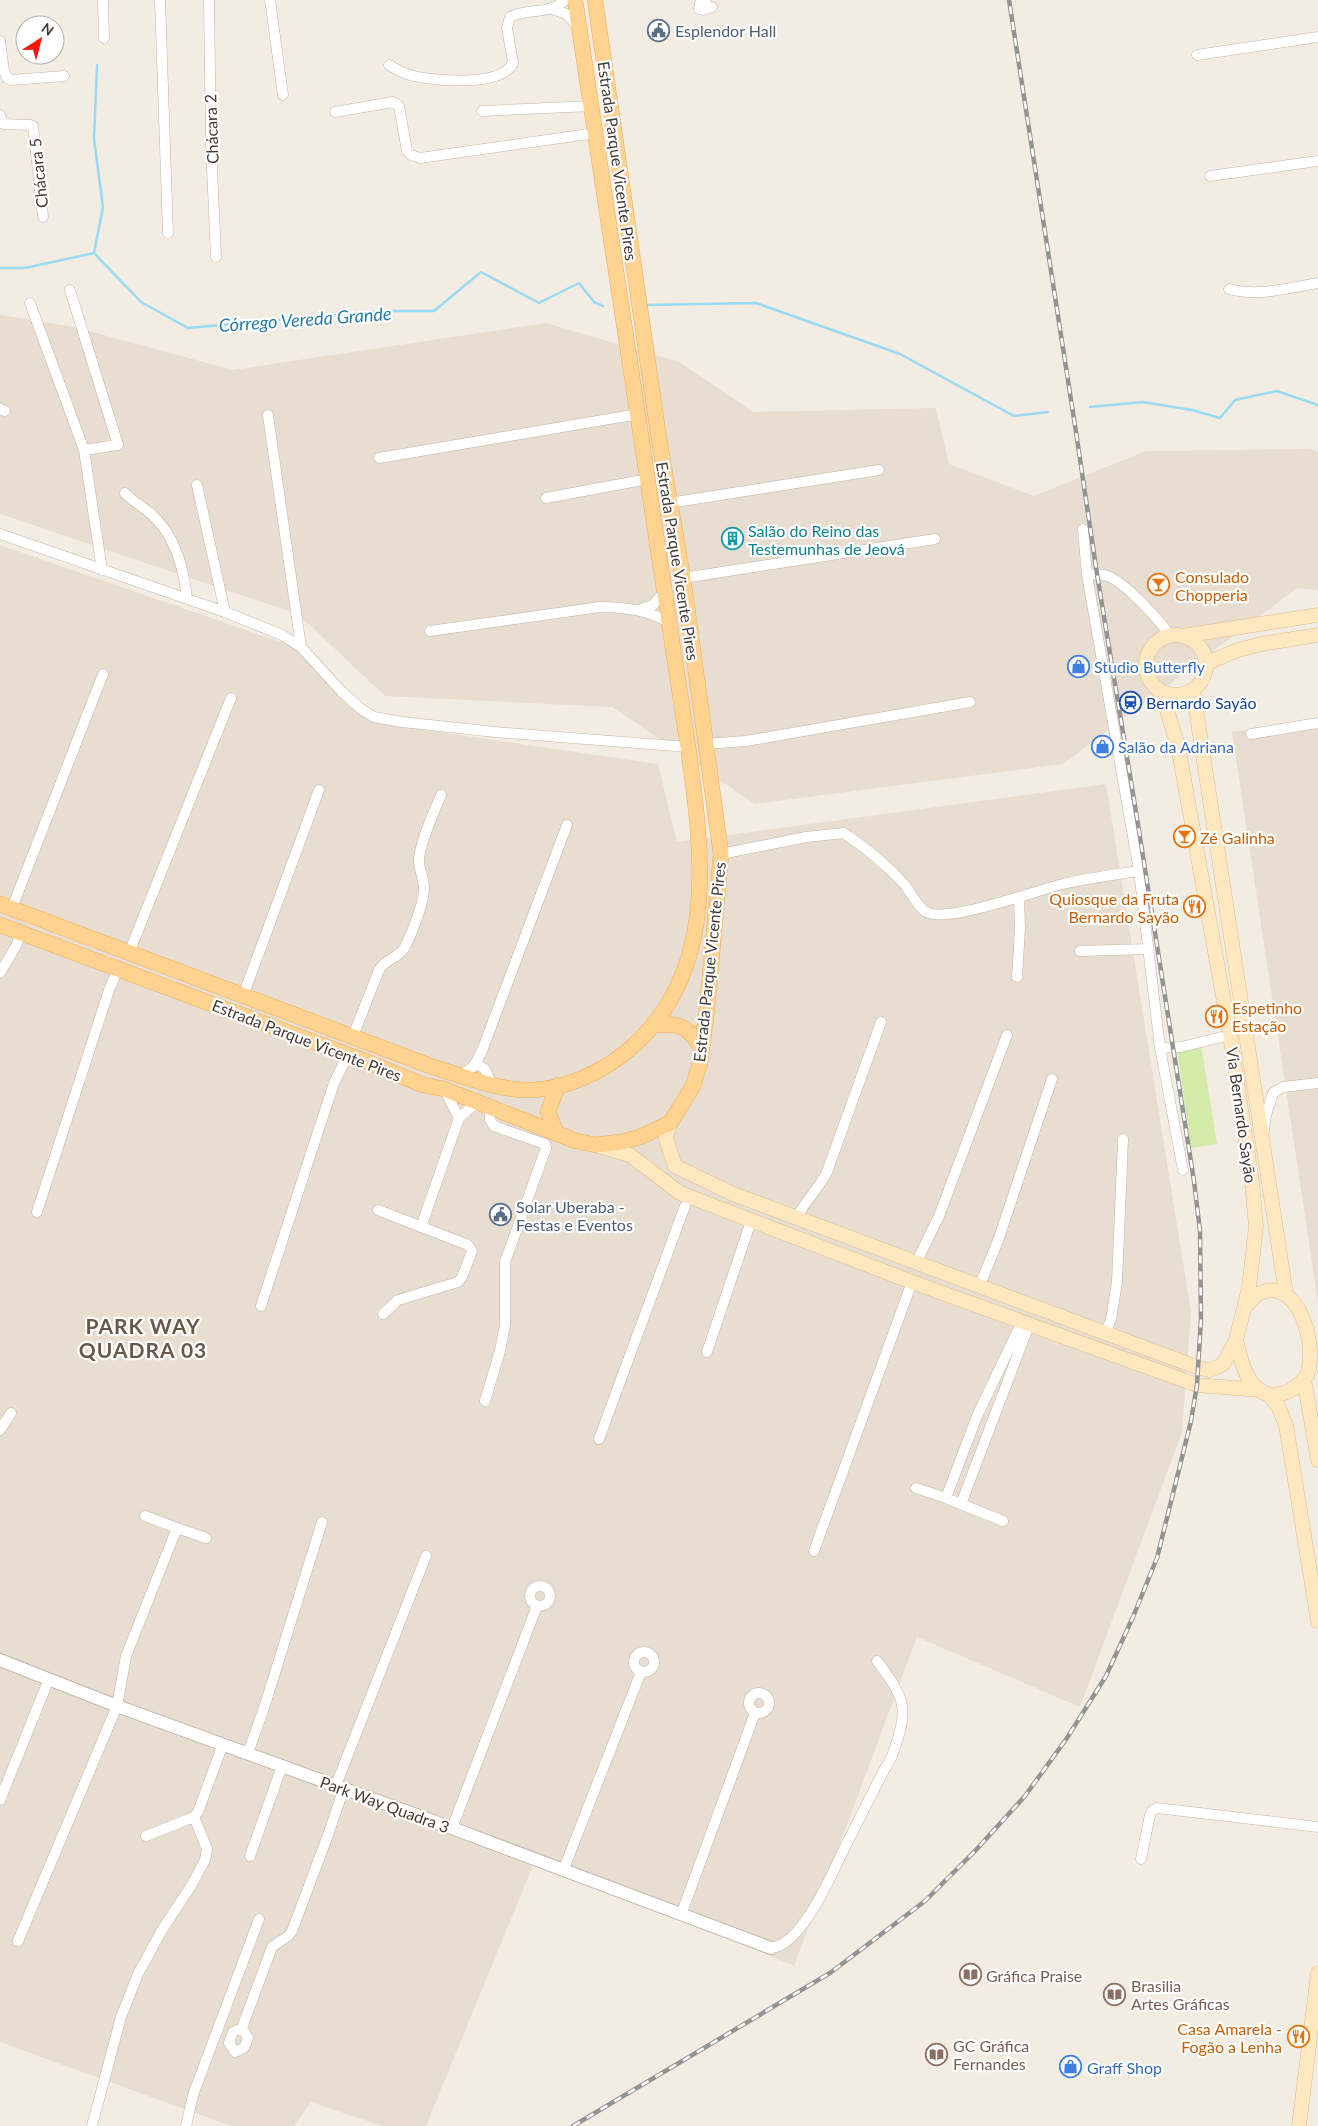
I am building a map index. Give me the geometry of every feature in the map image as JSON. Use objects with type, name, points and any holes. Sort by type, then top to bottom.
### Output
[{"type":"main road","name":"Estrada Parque Vicente Pires","points":[[6,906],[433,1067],[492,1086],[532,1090],[558,1086],[589,1075],[611,1064],[635,1045],[655,1025],[682,978],[692,945],[700,899],[701,856],[688,747],[668,622],[652,502],[575,0]]},
{"type":"main road","name":"Estrada Parque Vicente Pires","points":[[0,925],[423,1084],[444,1089],[557,1134],[596,1145],[635,1138],[670,1123],[693,1086],[700,1063],[715,935],[721,854],[682,578],[669,503],[594,0]]},
{"type":"main road","points":[[645,456],[650,461],[653,474],[665,476]]},
{"type":"main road","points":[[652,502],[662,503],[674,528]]},
{"type":"main road","points":[[1177,636],[1195,642],[1203,651],[1207,663],[1204,679],[1193,690],[1177,696],[1161,691],[1151,681],[1146,668],[1149,654],[1157,642],[1177,636],[1318,615]]},
{"type":"main road","points":[[1207,663],[1238,650],[1261,644],[1318,635]]},
{"type":"main road","points":[[1193,690],[1286,1294]]},
{"type":"main road","name":"Via Bernardo Sayão","points":[[1161,691],[1178,746],[1230,1035],[1252,1182],[1256,1226],[1246,1306]]},
{"type":"main road","points":[[655,1025],[670,1024],[682,1027],[694,1035],[702,1049]]},
{"type":"main road","points":[[557,1134],[549,1119],[548,1112],[558,1086]]},
{"type":"main road","points":[[596,1145],[630,1155],[688,1200],[751,1221],[1197,1386],[1275,1394],[1290,1391],[1304,1380],[1309,1373],[1312,1356],[1310,1330],[1297,1305],[1286,1294],[1277,1291],[1258,1293],[1246,1306],[1236,1340],[1224,1363],[1209,1370],[1105,1334],[917,1261],[733,1194],[675,1166],[666,1139],[670,1123]]},
{"type":"main road","points":[[1236,1340],[1242,1365],[1252,1383],[1278,1406],[1286,1425],[1318,1621]]},
{"type":"main road","points":[[1304,1380],[1318,1460]]},
{"type":"main road","points":[[1299,2126],[1318,1973]]},
{"type":"street","points":[[103,0],[104,38]]},
{"type":"street","points":[[160,0],[168,234]]},
{"type":"street","name":"Chácara 2","points":[[209,0],[211,145],[216,258]]},
{"type":"street","points":[[270,0],[283,95]]},
{"type":"street","points":[[553,9],[565,0]]},
{"type":"street","points":[[389,65],[399,72],[438,80],[464,80],[502,74],[511,68],[513,63],[507,28],[510,17],[517,14],[553,9],[566,14],[578,26]]},
{"type":"street","points":[[1197,55],[1318,38]]},
{"type":"street","points":[[0,41],[4,71],[7,78],[12,80],[64,76]]},
{"type":"street","points":[[335,112],[393,102],[397,104],[408,151],[411,155],[420,158],[596,133]]},
{"type":"street","points":[[482,111],[592,106]]},
{"type":"street","name":"Chácara 5","points":[[0,115],[0,121],[6,125],[30,125],[34,128],[43,217]]},
{"type":"street","points":[[1210,176],[1318,162]]},
{"type":"street","points":[[1228,289],[1241,293],[1256,293],[1318,283]]},
{"type":"street","points":[[70,290],[118,445],[84,450]]},
{"type":"street","points":[[30,303],[84,450],[102,570]]},
{"type":"street","points":[[379,458],[639,414]]},
{"type":"street","points":[[268,415],[301,647]]},
{"type":"street","points":[[669,503],[879,470]]},
{"type":"street","points":[[546,498],[648,479]]},
{"type":"street","points":[[198,485],[225,612]]},
{"type":"street","points":[[125,493],[162,524],[171,536],[180,563],[187,599]]},
{"type":"street","points":[[1083,529],[1087,574],[1139,871],[1160,1048],[1184,1170]]},
{"type":"street","points":[[0,534],[225,612],[282,635],[301,647],[328,678],[355,704],[368,714],[384,720],[495,732],[688,747]]},
{"type":"street","points":[[682,578],[935,539]]},
{"type":"street","points":[[1087,574],[1103,575],[1116,581],[1177,636]]},
{"type":"street","points":[[632,611],[652,605],[664,592]]},
{"type":"street","points":[[430,631],[600,607],[620,607],[652,614],[668,622]]},
{"type":"street","points":[[6,906],[103,674]]},
{"type":"street","points":[[128,953],[231,698]]},
{"type":"street","points":[[705,744],[746,741],[970,702]]},
{"type":"street","points":[[1251,734],[1318,723]]},
{"type":"street","points":[[243,996],[319,790]]},
{"type":"street","points":[[353,1036],[379,970],[386,961],[399,954],[405,947],[424,897],[419,856],[441,795]]},
{"type":"street","points":[[462,1075],[475,1065],[483,1048],[566,825]]},
{"type":"street","points":[[721,854],[840,832],[884,863],[905,885],[923,909],[933,915],[958,912],[1083,879],[1139,871]]},
{"type":"street","points":[[1017,977],[1020,928],[1019,896]]},
{"type":"street","points":[[0,973],[16,946],[21,933]]},
{"type":"street","points":[[1080,951],[1148,949]]},
{"type":"street","points":[[37,1212],[109,990],[118,969]]},
{"type":"street","points":[[796,1218],[806,1200],[820,1185],[827,1172],[881,1022]]},
{"type":"street","points":[[917,1261],[939,1216],[1007,1035]]},
{"type":"street","points":[[1160,1048],[1173,1048],[1230,1035]]},
{"type":"street","points":[[261,1306],[334,1083],[348,1055]]},
{"type":"street","points":[[475,1063],[485,1069],[492,1086]]},
{"type":"street","points":[[980,1285],[999,1238],[1052,1079]]},
{"type":"street","points":[[1263,1140],[1266,1115],[1273,1093],[1283,1087],[1318,1083]]},
{"type":"street","points":[[444,1089],[459,1118]]},
{"type":"street","points":[[421,1227],[459,1118],[483,1104],[494,1126],[544,1144],[546,1148],[505,1262],[505,1325],[500,1351],[485,1401]]},
{"type":"street","points":[[1105,1334],[1111,1319],[1117,1282],[1123,1139]]},
{"type":"street","points":[[599,1439],[688,1200]]},
{"type":"street","points":[[378,1210],[470,1247],[472,1251],[462,1277],[458,1282],[398,1300],[383,1314]]},
{"type":"street","points":[[707,1352],[751,1221]]},
{"type":"street","points":[[814,1551],[912,1282]]},
{"type":"street","points":[[946,1498],[977,1416],[1002,1361],[1026,1323]]},
{"type":"street","points":[[961,1504],[1014,1367],[1026,1323]]},
{"type":"street","points":[[1002,1361],[1014,1367]]},
{"type":"street","points":[[0,1430],[11,1413]]},
{"type":"street","points":[[977,1416],[994,1422]]},
{"type":"street","points":[[952,1485],[967,1490]]},
{"type":"street","points":[[916,1488],[1003,1521]]},
{"type":"street","points":[[145,1516],[206,1538]]},
{"type":"street","points":[[248,1753],[265,1705],[322,1522]]},
{"type":"street","points":[[18,1942],[117,1706],[126,1656],[177,1528]]},
{"type":"street","points":[[242,2028],[272,1947],[288,1936],[292,1930],[328,1835],[340,1787],[426,1556]]},
{"type":"street","points":[[452,1828],[537,1606]]},
{"type":"street","name":"Park Way Quadra 3","points":[[0,1660],[117,1706],[452,1828],[771,1948]]},
{"type":"street","points":[[771,1948],[789,1939],[812,1912],[892,1756],[899,1737],[903,1709],[898,1690],[877,1661]]},
{"type":"street","points":[[563,1871],[641,1672]]},
{"type":"street","points":[[0,1800],[49,1679]]},
{"type":"street","points":[[681,1915],[755,1713]]},
{"type":"street","points":[[146,1836],[194,1817],[198,1812],[223,1744]]},
{"type":"street","points":[[250,1856],[282,1766]]},
{"type":"street","points":[[1142,1859],[1150,1815],[1157,1808],[1318,1828]]},
{"type":"street","points":[[92,2126],[121,2018],[138,1974],[162,1930],[205,1860],[207,1849],[194,1817]]},
{"type":"street","points":[[186,2126],[193,2095],[259,1919]]},
{"type":"shaded area","points":[[0,315],[74,327],[233,370],[546,323],[679,362],[753,412],[936,408],[949,464],[1034,496],[1146,451],[1309,449],[1318,452],[1318,590],[1297,588],[1063,764],[755,804],[612,707],[385,696],[298,614],[0,514]]},
{"type":"shaded area","name":"PARK WAY QUADRA 03","points":[[0,545],[295,647],[376,723],[658,764],[677,842],[1106,784],[1191,1312],[1182,1432],[1080,1707],[917,1637],[794,1966],[536,1858],[426,2126],[382,2126],[311,2102],[294,2126],[231,2126],[0,2042]]},
{"type":"shaded area","points":[[1318,719],[1318,1302],[1232,732]]},
{"type":"green space","points":[[1201,1045],[1217,1144],[1191,1148],[1177,1049]]},
{"type":"waterway","points":[[94,253],[103,207],[94,139],[97,65]]},
{"type":"waterway","name":"Córrego Vereda Grande","points":[[0,268],[25,268],[94,253],[141,302],[188,328],[380,311],[434,311],[481,272],[539,303],[579,283],[594,302],[603,306]]},
{"type":"waterway","name":"Córrego Vereda Grande","points":[[647,305],[756,303],[900,354],[1014,416],[1048,412]]},
{"type":"waterway","name":"Córrego Vereda Grande","points":[[1090,407],[1143,402],[1192,410],[1220,418],[1235,400],[1277,391],[1318,405]]},
{"type":"railway","points":[[573,2126],[830,1973],[925,1901],[976,1850],[1025,1796],[1067,1738],[1106,1676],[1133,1617],[1157,1558],[1191,1421],[1197,1385],[1201,1319],[1200,1231],[1194,1181],[1097,574],[1009,0]]},
{"type":"place","name":"Esplendor Hall","points":[[659,30]]},
{"type":"place","name":"Salão do Reino das Testemunhas de Jeová","points":[[732,539]]},
{"type":"place","name":"Consulado Chopperia","points":[[1159,585]]},
{"type":"place","name":"Studio Butterfly","points":[[1078,666]]},
{"type":"place","name":"Bernardo Sayão","points":[[1130,702]]},
{"type":"place","name":"Salão da Adriana","points":[[1102,746]]},
{"type":"place","name":"Zé Galinha","points":[[1184,837]]},
{"type":"place","name":"Quiosque da Fruta Bernardo Sayão","points":[[1195,907]]},
{"type":"place","name":"Espetinho Estação","points":[[1216,1016]]},
{"type":"place","name":"Solar Uberaba - Festas e Eventos","points":[[500,1215]]},
{"type":"place","name":"Gráfica Praise","points":[[970,1975]]},
{"type":"place","name":"Brasilia Artes Gráficas","points":[[1115,1994]]},
{"type":"place","name":"Casa Amarela - Fogão a Lenha","points":[[1298,2037]]},
{"type":"place","name":"GC Gráfica Fernandes","points":[[937,2054]]},
{"type":"place","name":"Graff Shop","points":[[1071,2067]]},
{"type":"district","name":"PARK WAY QUADRA 03","points":[[143,1337]]}]
